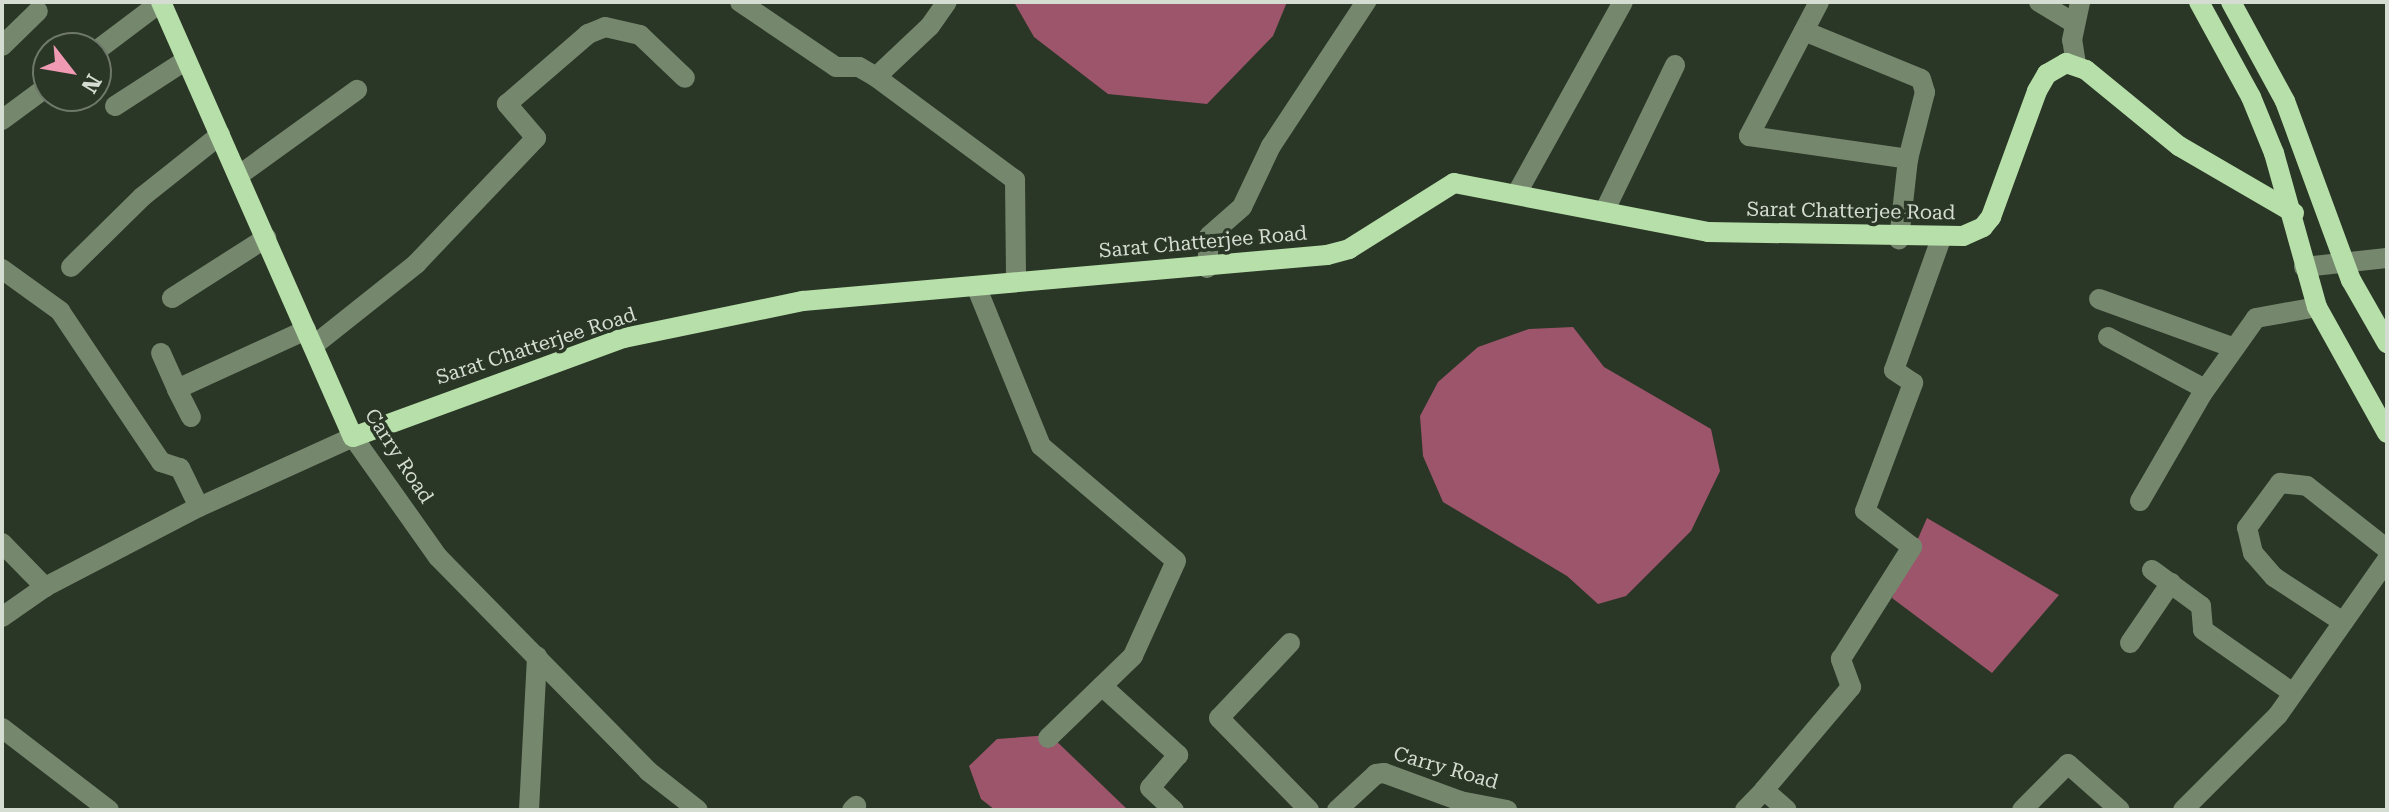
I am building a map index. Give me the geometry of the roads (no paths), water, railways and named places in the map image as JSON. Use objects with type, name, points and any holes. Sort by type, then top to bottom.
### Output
[{"type":"main road","name":"Carry Road","points":[[161,2],[353,437]]},
{"type":"main road","points":[[2199,2],[2251,97],[2294,213],[2304,267],[2317,307],[2387,433]]},
{"type":"main road","points":[[2231,2],[2285,101],[2344,262],[2387,343]]},
{"type":"main road","name":"Sarat Chatterjee Road","points":[[353,437],[624,338],[803,301],[1207,268],[1349,249],[1454,183],[1708,232],[1941,239],[1983,227],[2037,91],[2056,68],[2076,64]]},
{"type":"main road","points":[[2076,64],[2179,146],[2294,213]]},
{"type":"street","points":[[112,39],[161,2]]},
{"type":"street","points":[[740,2],[836,67],[859,67],[876,77],[1015,180],[1016,282]]},
{"type":"street","points":[[876,77],[930,26],[947,2]]},
{"type":"street","points":[[1207,268],[1209,236],[1242,207],[1271,146],[1366,2]]},
{"type":"street","points":[[1517,193],[1623,2]]},
{"type":"street","points":[[1819,2],[1749,136],[1908,159]]},
{"type":"street","points":[[2039,2],[2074,23]]},
{"type":"street","points":[[2076,64],[2074,23],[2080,2]]},
{"type":"street","points":[[2,46],[38,11]]},
{"type":"street","points":[[177,389],[310,338],[416,264],[536,138],[507,104],[588,34],[605,27],[640,35],[685,78]]},
{"type":"street","points":[[1804,31],[1921,79],[1925,92],[1908,159],[1899,239]]},
{"type":"street","points":[[115,106],[186,60]]},
{"type":"street","points":[[1605,210],[1675,65]]},
{"type":"street","points":[[238,176],[357,90]]},
{"type":"street","points":[[2,120],[32,98]]},
{"type":"street","points":[[71,267],[142,197],[220,135]]},
{"type":"street","points":[[172,298],[266,238]]},
{"type":"street","points":[[1745,810],[1851,687],[1841,659],[1912,547],[1865,511],[1913,383],[1894,370],[1941,239]]},
{"type":"street","points":[[2304,267],[2387,258]]},
{"type":"street","points":[[2,269],[60,311],[161,462],[180,468],[199,507]]},
{"type":"street","points":[[976,286],[1041,446],[1176,561],[1133,656],[1048,738]]},
{"type":"street","points":[[2099,299],[2234,348]]},
{"type":"street","points":[[2140,501],[2205,389],[2259,315],[2317,307]]},
{"type":"street","points":[[2108,337],[2205,389]]},
{"type":"street","points":[[161,353],[191,417]]},
{"type":"street","name":"Sarat Chatterjee Road","points":[[2,617],[45,587],[199,507],[353,437]]},
{"type":"street","name":"Carry Road","points":[[353,437],[438,557],[648,771],[698,810]]},
{"type":"street","points":[[2343,622],[2274,577],[2253,553],[2247,528],[2280,483],[2307,486],[2387,549]]},
{"type":"street","points":[[2,543],[45,587]]},
{"type":"street","points":[[2183,810],[2293,693],[2387,560]]},
{"type":"street","points":[[2152,570],[2201,606],[2203,630],[2293,693]]},
{"type":"street","points":[[2130,643],[2171,583]]},
{"type":"street","points":[[1290,643],[1219,718],[1309,810]]},
{"type":"street","points":[[531,809],[537,656]]},
{"type":"street","points":[[1102,686],[1178,755],[1150,788],[1174,810]]},
{"type":"street","points":[[2,728],[109,810]]},
{"type":"street","points":[[2022,810],[2068,764],[2120,810]]},
{"type":"street","name":"Carry Road","points":[[1337,810],[1376,774],[1384,773],[1460,801],[1507,810]]},
{"type":"street","points":[[1764,790],[1787,810]]}]
